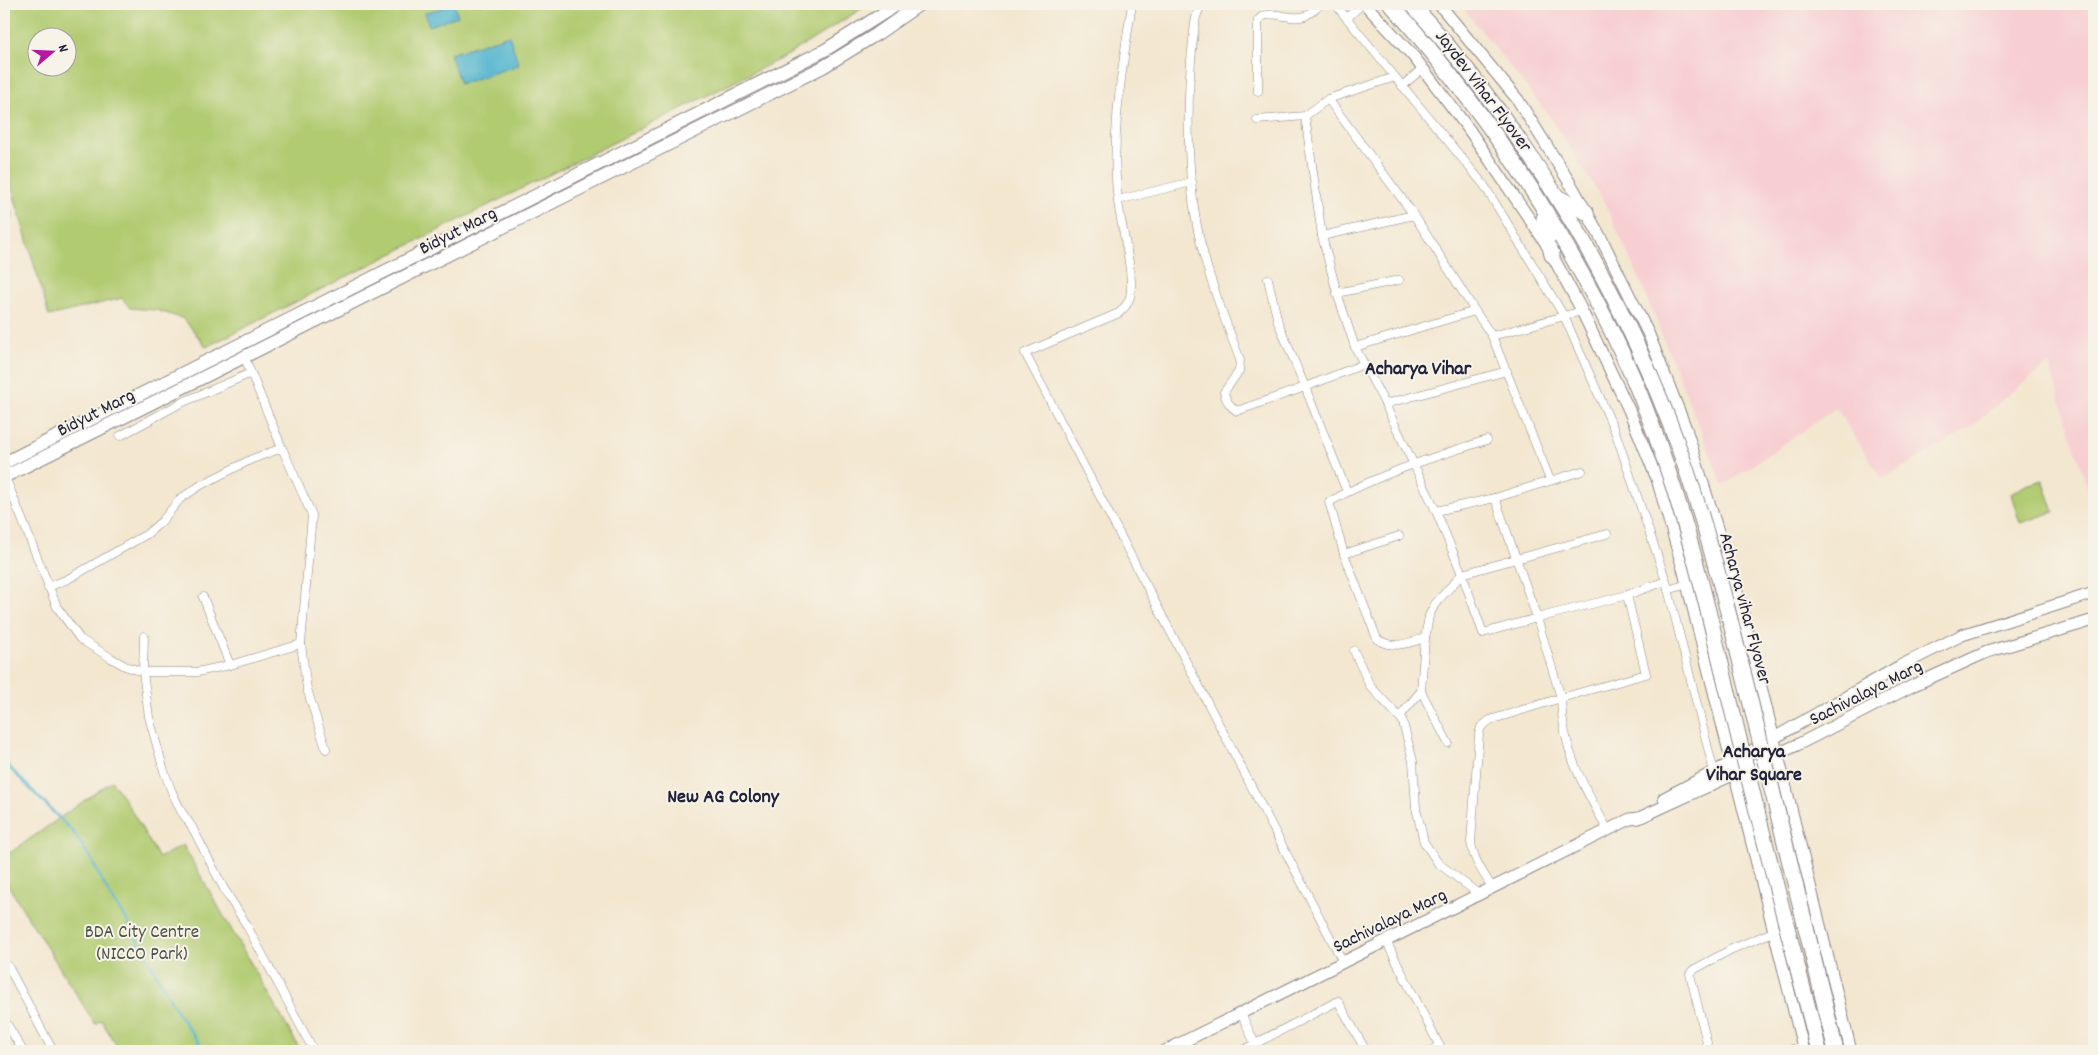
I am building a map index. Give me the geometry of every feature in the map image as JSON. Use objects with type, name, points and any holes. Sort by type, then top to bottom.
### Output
[{"type":"highway","name":"Jaydev Vihar Flyover","points":[[1391,4],[1432,50],[1510,155],[1538,198]]},
{"type":"highway","name":"Jaydev Vihar Flyover","points":[[1412,4],[1444,39],[1558,197]]},
{"type":"highway","name":"Acharya vihar Flyover","points":[[1558,197],[1610,290],[1642,357],[1663,407],[1696,501],[1711,548],[1742,664],[1836,1051]]},
{"type":"highway","points":[[1558,197],[1586,212]]},
{"type":"highway","name":"Acharya vihar Flyover","points":[[1538,198],[1598,303],[1627,364],[1648,413],[1672,484],[1698,572],[1819,1051]]},
{"type":"highway","points":[[1538,198],[1552,255]]},
{"type":"main road","name":"Bidyut Marg","points":[[4,472],[816,55],[898,4]]},
{"type":"main road","name":"Bidyut Marg","points":[[4,472],[244,356],[823,67],[920,4]]},
{"type":"street","points":[[1132,4],[1115,135],[1118,200],[1130,280],[1130,297],[1119,313],[1025,353],[1343,962]]},
{"type":"street","points":[[1202,4],[1196,14],[1191,62],[1189,123],[1192,182],[1196,221],[1202,252],[1240,360],[1240,371],[1225,388],[1225,397],[1232,409],[1241,411],[1364,364]]},
{"type":"street","points":[[1258,92],[1258,20],[1268,14],[1305,16],[1322,4]]},
{"type":"street","points":[[1335,4],[1484,185],[1564,316],[1616,434],[1666,581],[1714,772]]},
{"type":"street","points":[[1347,18],[1364,4],[1423,68],[1470,131],[1552,255],[1582,312],[1629,410],[1657,480],[1686,584],[1803,1049],[1784,1051]]},
{"type":"street","points":[[1439,4],[1518,100],[1586,212],[1647,330],[1686,429],[1740,602],[1851,1051]]},
{"type":"street","points":[[1402,86],[1423,68]]},
{"type":"street","points":[[1257,120],[1305,116],[1328,99],[1395,77]]},
{"type":"street","points":[[1328,99],[1414,215],[1492,336],[1550,480]]},
{"type":"street","points":[[1305,116],[1322,236],[1354,348],[1385,404],[1436,511],[1462,574],[1483,634],[1627,595],[1666,581]]},
{"type":"street","points":[[1118,200],[1192,182]]},
{"type":"street","points":[[1322,236],[1414,215]]},
{"type":"street","points":[[1268,279],[1278,322],[1347,492]]},
{"type":"street","points":[[1337,293],[1399,280]]},
{"type":"street","points":[[1354,348],[1475,312]]},
{"type":"street","points":[[1492,336],[1582,312]]},
{"type":"street","points":[[244,356],[312,515],[301,644],[308,694],[326,749]]},
{"type":"street","points":[[1385,404],[1507,372]]},
{"type":"street","points":[[120,436],[181,403],[252,373]]},
{"type":"street","points":[[1425,638],[1402,645],[1391,646],[1377,639],[1344,554],[1329,502],[1347,492],[1414,463],[1487,440]]},
{"type":"street","points":[[48,587],[68,579],[147,534],[162,521],[180,499],[201,485],[252,459],[282,448]]},
{"type":"street","points":[[4,472],[57,606],[80,639],[125,666],[144,672],[197,672],[230,665],[301,644]]},
{"type":"street","points":[[1436,511],[1495,498],[1582,472]]},
{"type":"street","points":[[1495,498],[1538,618],[1561,698],[1563,732],[1569,752],[1587,794],[1608,830]]},
{"type":"street","points":[[1448,743],[1422,691],[1425,638],[1429,616],[1435,604],[1462,574],[1607,534]]},
{"type":"street","points":[[1344,554],[1399,536]]},
{"type":"street","points":[[1668,590],[1686,584]]},
{"type":"street","points":[[1733,768],[1774,738],[1900,666],[1962,635],[2094,593]]},
{"type":"street","points":[[1492,887],[1479,866],[1472,850],[1471,842],[1481,727],[1490,720],[1646,674],[1627,595]]},
{"type":"street","points":[[203,597],[230,665]]},
{"type":"street","name":"Sachivalaya Marg","points":[[1630,819],[1635,813],[1714,772],[1733,768],[1778,753],[1914,685],[1987,652],[2094,620]]},
{"type":"street","points":[[144,636],[144,672],[149,717],[172,792],[224,889],[279,984],[314,1051]]},
{"type":"street","points":[[1354,651],[1370,686],[1402,720]]},
{"type":"street","points":[[1422,691],[1401,715],[1413,760],[1416,808],[1424,842],[1438,862],[1480,895]]},
{"type":"street","points":[[1719,714],[1724,720],[1731,723],[1758,720],[1768,716]]},
{"type":"street","name":"Sachivalaya Marg","points":[[1165,1051],[1630,819],[1639,818],[1733,768]]},
{"type":"street","points":[[1741,803],[1748,795],[1782,774]]},
{"type":"street","points":[[1709,1051],[1690,974],[1693,970],[1732,949],[1774,932]]},
{"type":"street","points":[[1386,941],[1441,1048],[1428,1051]]},
{"type":"street","points":[[8,966],[53,1051]]},
{"type":"street","points":[[1241,1051],[1338,1001],[1366,1051]]},
{"type":"street","points":[[1241,1013],[1255,1044]]},
{"type":"street","points":[[5,1023],[22,1051]]},
{"type":"shaded area","points":[[1460,4],[2094,4],[2094,509],[2049,364],[2008,395],[1969,429],[1882,479],[1836,408],[1723,486],[1639,278],[1602,198],[1548,114]]},
{"type":"green space","points":[[4,4],[869,4],[788,55],[206,347],[184,319],[156,310],[130,308],[122,298],[49,316],[4,161]]},
{"type":"green space","points":[[2043,480],[2054,512],[2020,523],[2011,494],[2026,485]]},
{"type":"green space","name":"BDA City Centre (NICCO Park)","points":[[112,781],[159,858],[183,845],[301,1051],[120,1051],[101,1020],[95,1024],[4,879],[4,857]]},
{"type":"water","points":[[454,4],[458,16],[429,26],[425,13]]},
{"type":"water","points":[[509,35],[519,65],[460,84],[450,54]]},
{"type":"waterway","points":[[4,759],[9,767],[73,832],[90,857],[111,898],[125,917],[179,1015],[205,1051]]},
{"type":"district","name":"Acharya Vihar","points":[[1418,367]]},
{"type":"district","name":"Acharya Vihar Square","points":[[1754,762]]},
{"type":"district","name":"New AG Colony","points":[[723,795]]}]
